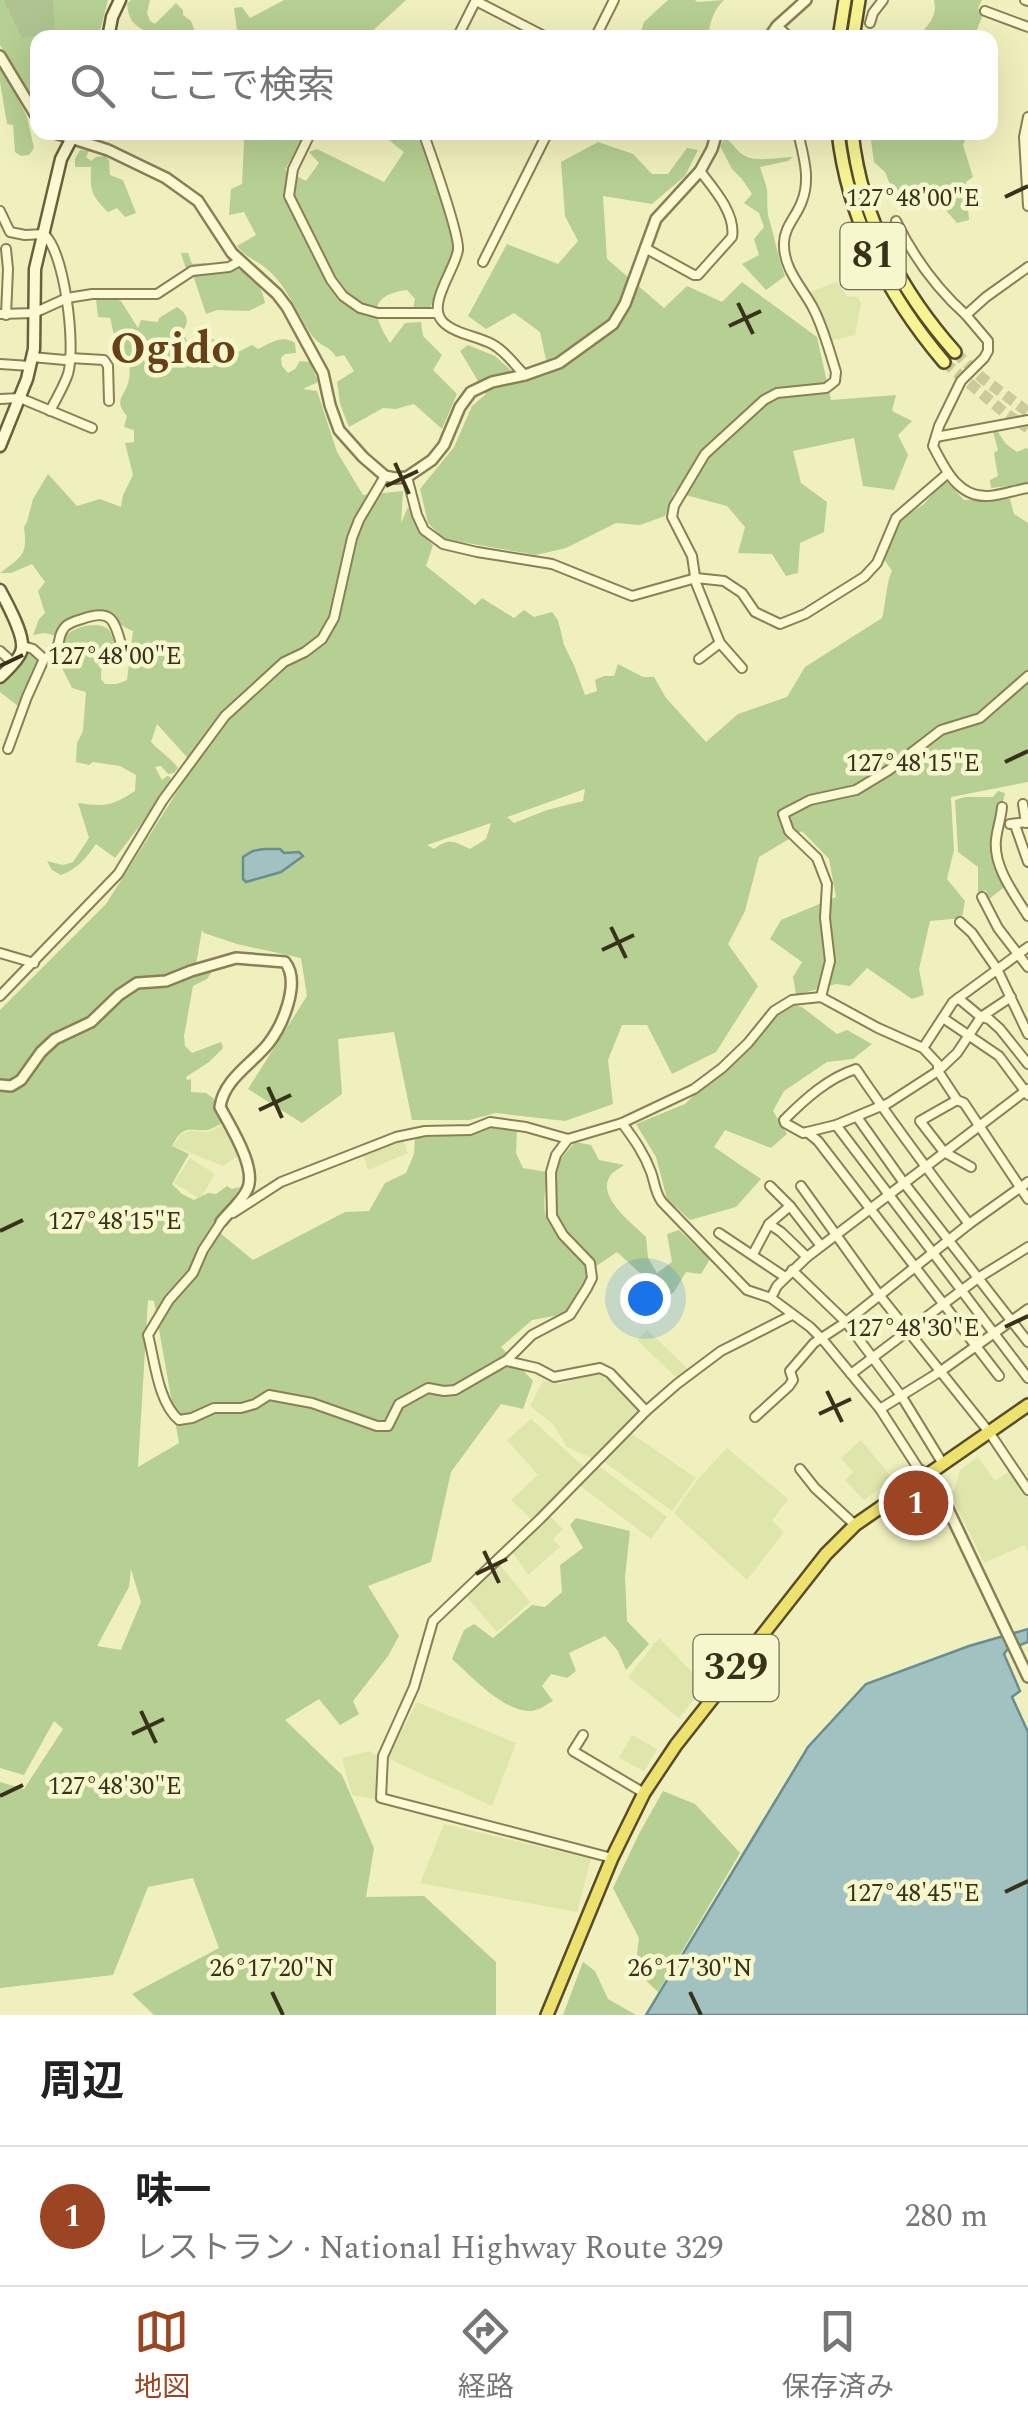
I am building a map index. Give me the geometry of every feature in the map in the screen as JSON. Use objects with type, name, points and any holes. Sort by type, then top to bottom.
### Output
[{"type":"highway","name":"329","points":[[547,2015],[612,1858],[644,1794],[676,1745],[826,1554],[855,1525],[1028,1405]]},
{"type":"main road","points":[[110,30],[120,0]]},
{"type":"main road","points":[[840,30],[845,0]]},
{"type":"main road","points":[[854,30],[859,0]]},
{"type":"main road","points":[[0,446],[31,361],[35,269],[57,173],[71,140]]},
{"type":"main road","name":"81","points":[[839,140],[862,232],[906,314],[944,362]]},
{"type":"main road","name":"81","points":[[853,140],[861,183],[886,252],[919,309],[955,352]]},
{"type":"main road","points":[[0,590],[23,646],[0,677]]},
{"type":"street","points":[[599,30],[614,0]]},
{"type":"street","points":[[774,30],[806,0]]},
{"type":"street","points":[[870,23],[883,0]]},
{"type":"street","points":[[461,30],[476,1],[532,30]]},
{"type":"street","points":[[986,11],[1028,27]]},
{"type":"street","points":[[777,26],[781,30]]},
{"type":"street","points":[[0,56],[30,105]]},
{"type":"street","points":[[1028,116],[1024,136],[1028,206]]},
{"type":"street","points":[[83,140],[166,178],[198,201],[240,262],[283,300],[323,374],[339,430],[385,476],[407,477],[426,466],[444,445],[471,392],[559,363],[613,324],[656,219],[700,172],[715,140]]},
{"type":"street","points":[[307,140],[293,169],[289,196],[343,296],[360,308],[378,313],[438,313]]},
{"type":"street","points":[[426,140],[458,249],[440,295],[438,313],[451,328],[509,355],[525,375]]},
{"type":"street","points":[[483,262],[544,140]]},
{"type":"street","points":[[742,668],[720,643],[696,583],[692,556],[672,517],[674,506],[705,454],[764,400],[777,394],[826,388],[835,381],[836,372],[813,307],[785,256],[788,226],[802,204],[806,187],[800,140]]},
{"type":"street","points":[[645,248],[694,276],[732,237],[730,216],[700,172]]},
{"type":"street","points":[[0,211],[10,232],[44,234],[52,242],[67,298],[68,372],[50,410]]},
{"type":"street","points":[[896,221],[945,296],[988,341],[988,351],[962,381],[933,446],[947,474],[964,491],[986,497],[1028,488]]},
{"type":"street","points":[[6,249],[3,315],[34,313],[67,298],[92,294],[157,294],[192,271],[230,267],[240,262]]},
{"type":"street","points":[[966,315],[1028,268]]},
{"type":"street","points":[[0,364],[70,358],[104,360],[108,366],[109,401]]},
{"type":"street","points":[[0,399],[20,398],[92,428]]},
{"type":"street","points":[[936,437],[1028,420]]},
{"type":"street","points":[[407,477],[416,515],[424,530],[443,544],[552,564],[632,596],[696,578],[724,581],[742,593],[755,612],[780,624],[864,577],[877,564],[896,518],[947,474]]},
{"type":"street","points":[[0,996],[118,874],[163,800],[224,716],[284,662],[322,639],[334,618],[359,520],[385,476]]},
{"type":"street","points":[[8,748],[44,659],[59,648],[66,626],[104,614],[115,623],[121,644]]},
{"type":"street","points":[[699,659],[720,643]]},
{"type":"street","points":[[23,646],[33,648],[44,659]]},
{"type":"street","points":[[0,651],[13,663]]},
{"type":"street","points":[[822,997],[830,961],[825,918],[827,884],[817,858],[789,831],[783,814],[810,800],[856,790],[941,730],[980,718],[1028,676]]},
{"type":"street","points":[[1001,823],[1027,822],[1023,804]]},
{"type":"street","points":[[1002,807],[996,840],[999,862],[1028,916]]},
{"type":"street","points":[[1015,825],[1028,862]]},
{"type":"street","points":[[982,896],[998,928],[1028,967]]},
{"type":"street","points":[[960,922],[997,969],[1028,1034]]},
{"type":"street","points":[[923,1048],[958,998],[1028,947]]},
{"type":"street","points":[[0,952],[34,963]]},
{"type":"street","points":[[0,1085],[12,1086],[21,1080],[55,1039],[91,1022],[137,983],[170,980],[236,958],[285,962],[292,970],[294,989],[276,1032],[232,1079],[220,1100],[246,1161],[251,1177],[248,1189],[221,1222],[193,1273],[169,1300],[148,1335],[164,1403],[178,1420],[214,1408],[256,1404],[269,1395],[312,1403],[388,1426],[398,1404],[428,1388],[455,1390],[507,1360],[532,1336],[570,1315],[592,1278],[590,1262],[552,1216],[551,1172],[568,1139]]},
{"type":"street","points":[[969,1224],[881,1106],[856,1069],[809,1095],[784,1120],[803,1133],[836,1126],[881,1106],[888,1104],[938,1071],[980,1017],[1010,996]]},
{"type":"street","points":[[221,1222],[281,1182],[396,1137],[425,1131],[470,1130],[490,1122],[526,1126],[568,1139],[622,1123],[694,1089],[748,1043],[774,1011],[792,1000],[822,997],[923,1048],[938,1064],[938,1071],[957,1100],[964,1103],[1025,1184],[1028,1199]]},
{"type":"street","points":[[958,998],[1000,1028],[1028,1064]]},
{"type":"street","points":[[771,1298],[784,1277],[807,1256],[1027,1092],[999,1056],[943,1018]]},
{"type":"street","points":[[957,1100],[920,1121],[944,1152],[971,1168]]},
{"type":"street","points":[[857,1117],[1028,1342]]},
{"type":"street","points":[[622,1123],[641,1148],[662,1202],[747,1290],[771,1298],[823,1340],[880,1410],[918,1468],[938,1488],[1016,1652],[1025,1662],[1028,1677]]},
{"type":"street","points":[[836,1126],[1028,1378]]},
{"type":"street","points":[[808,1132],[998,1376]]},
{"type":"street","points":[[756,1417],[789,1386],[793,1380],[790,1371],[814,1344],[1025,1184]]},
{"type":"street","points":[[770,1186],[821,1246]]},
{"type":"street","points":[[801,1186],[1028,1490]]},
{"type":"street","points":[[753,1254],[769,1224],[790,1206]]},
{"type":"street","points":[[769,1224],[807,1256]]},
{"type":"street","points":[[720,1233],[784,1277]]},
{"type":"street","points":[[851,1374],[978,1278],[1028,1247]]},
{"type":"street","points":[[792,1270],[846,1322],[902,1398],[943,1464]]},
{"type":"street","points":[[880,1410],[1028,1309]]},
{"type":"street","points":[[612,1858],[381,1798],[383,1756],[414,1687],[433,1620],[540,1520],[646,1411],[720,1352],[792,1315]]},
{"type":"street","points":[[507,1360],[554,1377],[600,1368],[610,1372],[646,1411]]},
{"type":"street","points":[[800,1470],[855,1525]]},
{"type":"street","points":[[582,1734],[573,1751],[644,1794]]},
{"type":"green space","points":[[0,0],[13,0],[8,9],[30,36],[30,95],[0,45]]},
{"type":"green space","points":[[4,0],[53,0],[55,30],[30,30],[30,37],[22,38]]},
{"type":"green space","points":[[54,0],[108,0],[100,30],[46,30],[52,25]]},
{"type":"green space","points":[[131,0],[150,0],[147,13],[155,24],[176,3],[194,30],[144,30],[134,23],[127,4]]},
{"type":"green space","points":[[284,0],[406,0],[374,30],[237,30],[234,8],[242,7],[250,18]]},
{"type":"green space","points":[[668,0],[724,0],[710,30],[641,30],[644,22]]},
{"type":"green space","points":[[934,0],[982,0],[978,8],[982,17],[977,30],[923,30]]},
{"type":"green space","points":[[0,62],[27,117],[34,148],[29,155],[15,152],[13,125],[7,124]]},
{"type":"green space","points":[[301,140],[285,170],[306,181],[319,163],[309,152],[317,149],[384,182],[404,152],[389,140],[419,140],[454,248],[429,310],[413,309],[415,299],[407,290],[385,296],[377,315],[390,343],[405,323],[421,322],[423,336],[442,355],[433,370],[457,394],[442,429],[414,404],[383,408],[349,427],[337,382],[354,371],[344,355],[336,357],[316,340],[275,277],[237,246],[256,235],[244,212],[229,215],[231,189],[242,184],[244,142]]},
{"type":"green space","points":[[727,140],[748,157],[793,157],[760,167],[785,276],[766,290],[742,264],[759,255],[754,239],[764,227],[759,213],[744,203],[752,194],[720,146]]},
{"type":"green space","points":[[871,140],[965,140],[963,145],[973,177],[966,182],[969,220],[957,223],[937,200],[914,205],[897,202],[885,172],[874,162]]},
{"type":"green space","points":[[598,142],[633,154],[652,174],[668,174],[687,148],[698,150],[685,176],[652,204],[603,196],[607,259],[664,308],[687,286],[722,302],[742,282],[817,337],[831,400],[896,395],[892,411],[912,421],[898,435],[908,455],[894,490],[863,486],[854,438],[793,451],[801,483],[827,502],[824,532],[800,543],[798,573],[786,576],[772,554],[738,553],[745,527],[727,506],[674,492],[665,516],[640,525],[616,523],[566,548],[536,555],[444,539],[428,523],[420,489],[454,447],[472,406],[486,394],[460,351],[468,345],[495,356],[524,382],[549,374],[540,332],[514,313],[486,329],[468,316],[507,244],[558,264],[578,241],[565,216],[561,162]]},
{"type":"green space","points":[[80,150],[89,151],[86,157],[91,161],[105,156],[109,160],[110,175],[123,180],[136,213],[125,217],[117,208],[108,212],[102,206],[93,192],[91,167],[75,167]]},
{"type":"green space","points":[[181,253],[188,253],[192,264],[243,271],[256,283],[265,303],[249,311],[217,310],[206,314]]},
{"type":"green space","points":[[837,282],[847,296],[858,297],[861,304],[855,335],[828,341],[807,293]]},
{"type":"green space","points":[[96,299],[121,301],[138,328],[141,320],[158,322],[177,307],[187,318],[182,332],[188,342],[203,342],[206,349],[211,339],[217,340],[217,362],[224,367],[238,352],[252,345],[258,349],[281,339],[295,343],[296,353],[285,354],[282,366],[288,373],[300,361],[310,362],[318,382],[303,389],[317,391],[337,452],[363,495],[403,491],[401,523],[408,507],[421,533],[433,545],[426,566],[475,605],[482,598],[514,618],[524,610],[534,617],[552,612],[585,695],[597,691],[595,680],[614,676],[618,664],[643,677],[654,677],[666,698],[706,742],[738,714],[787,697],[805,667],[882,618],[892,571],[884,559],[898,521],[924,504],[945,480],[964,500],[1010,499],[1014,514],[1028,523],[1028,782],[951,797],[954,850],[947,879],[965,901],[962,918],[930,921],[919,969],[924,995],[912,999],[867,968],[850,986],[836,984],[796,995],[793,977],[802,962],[770,939],[781,920],[836,897],[829,859],[802,831],[759,857],[745,911],[728,944],[758,986],[716,1052],[672,1074],[647,1025],[622,1025],[608,1060],[613,1104],[565,1121],[496,1113],[469,1120],[412,1120],[394,1032],[338,1039],[342,1094],[302,1123],[248,1089],[307,996],[301,958],[237,944],[202,930],[195,970],[210,967],[211,973],[193,986],[185,1046],[192,1053],[221,1042],[223,1048],[186,1077],[191,1079],[191,1092],[213,1098],[224,1122],[208,1130],[180,1134],[172,1146],[189,1154],[172,1184],[194,1200],[208,1193],[216,1194],[227,1186],[240,1187],[214,1228],[253,1260],[345,1212],[369,1211],[385,1183],[406,1173],[414,1154],[415,1138],[469,1134],[491,1125],[517,1130],[516,1153],[523,1168],[547,1172],[544,1203],[548,1221],[589,1272],[565,1314],[532,1320],[501,1347],[533,1381],[523,1409],[501,1404],[451,1472],[431,1562],[368,1586],[399,1636],[353,1701],[359,1714],[340,1725],[319,1699],[285,1720],[342,1775],[374,1848],[366,1897],[424,1896],[496,1962],[496,2015],[154,2015],[132,1994],[219,1948],[193,1878],[148,1887],[113,1975],[0,1988],[0,1782],[24,1789],[63,1729],[54,1721],[24,1775],[0,1768],[0,1010],[106,904],[194,765],[157,724],[151,742],[178,768],[168,774],[161,766],[155,767],[162,780],[170,777],[172,784],[115,858],[96,844],[72,870],[61,875],[52,870],[47,861],[63,865],[73,862],[89,838],[78,803],[108,804],[135,791],[136,775],[120,766],[76,762],[86,692],[72,688],[53,660],[71,632],[84,626],[103,626],[114,643],[104,654],[101,679],[105,684],[117,684],[127,680],[133,631],[102,611],[70,623],[56,636],[33,635],[45,613],[38,591],[45,582],[32,564],[0,573],[24,550],[24,527],[33,499],[48,474],[77,506],[100,499],[121,507],[133,475],[125,443],[134,442],[134,430],[124,427],[127,416],[120,402],[129,379],[129,366],[110,318],[98,317]],"holes":[[[585,789],[583,801],[514,823],[507,817]],[[491,823],[486,839],[470,849],[452,842],[434,849],[427,845]],[[148,1300],[154,1301],[179,1443],[138,1467]],[[131,1569],[141,1602],[121,1650],[97,1646],[129,1587]]]},
{"type":"green space","points":[[993,432],[998,432],[1017,452],[1028,449],[1028,484],[991,488],[990,480],[998,476]]},
{"type":"green space","points":[[27,652],[40,662],[18,706],[0,692],[0,685]]},
{"type":"green space","points":[[998,791],[1005,793],[993,842],[1007,885],[989,899],[986,890],[978,893],[978,867],[958,852],[955,800],[993,797]]},
{"type":"green space","points":[[794,1005],[837,1034],[847,1030],[872,1044],[853,1059],[827,1062],[784,1091],[773,1111],[787,1134],[771,1148],[725,1130],[714,1147],[761,1179],[736,1207],[690,1220],[667,1199],[656,1157],[636,1124],[685,1104],[778,1015]]},
{"type":"green space","points":[[223,1124],[239,1155],[223,1166],[173,1146],[181,1134],[209,1132]]},
{"type":"green space","points":[[403,1140],[408,1153],[368,1170],[363,1155]]},
{"type":"green space","points":[[575,1142],[591,1145],[599,1160],[624,1165],[610,1176],[608,1193],[618,1210],[646,1237],[648,1258],[657,1273],[672,1262],[667,1234],[679,1230],[710,1259],[701,1274],[686,1272],[674,1292],[659,1303],[651,1283],[617,1252],[595,1267],[555,1215],[556,1165]]},
{"type":"green space","points":[[190,1158],[215,1174],[200,1199],[174,1183]]},
{"type":"green space","points":[[647,1330],[689,1370],[678,1379],[637,1340]]},
{"type":"green space","points":[[603,1374],[641,1411],[592,1458],[567,1447],[553,1424],[530,1406],[543,1381],[560,1384]]},
{"type":"green space","points":[[531,1419],[584,1467],[532,1520],[511,1500],[538,1475],[507,1440]]},
{"type":"green space","points":[[632,1434],[696,1478],[672,1511],[603,1461]]},
{"type":"green space","points":[[861,1440],[893,1479],[864,1500],[845,1480],[853,1472],[841,1458]]},
{"type":"green space","points":[[727,1448],[788,1499],[772,1521],[784,1532],[747,1580],[674,1513]]},
{"type":"green space","points":[[978,1457],[995,1481],[1010,1471],[1028,1498],[1028,1551],[1024,1545],[984,1563],[952,1497],[960,1470]]},
{"type":"green space","points":[[599,1466],[667,1517],[651,1539],[579,1485]]},
{"type":"green space","points":[[548,1514],[563,1529],[553,1539],[560,1547],[528,1575],[511,1550]]},
{"type":"green space","points":[[576,1518],[630,1531],[625,1577],[627,1621],[649,1644],[626,1670],[618,1651],[605,1636],[569,1653],[576,1671],[567,1678],[551,1674],[542,1686],[553,1701],[534,1711],[521,1710],[488,1692],[452,1659],[464,1630],[474,1624],[493,1638],[532,1605],[545,1607],[562,1592],[560,1565],[583,1548],[570,1525]]},
{"type":"green space","points":[[501,1566],[530,1602],[497,1632],[466,1596]]},
{"type":"green space","points":[[659,1638],[705,1685],[679,1718],[628,1677]]},
{"type":"green space","points":[[417,1702],[516,1743],[492,1806],[387,1758]]},
{"type":"green space","points":[[632,1735],[657,1749],[644,1771],[619,1758]]},
{"type":"green space","points":[[369,1751],[377,1756],[375,1799],[352,1795],[342,1758]]},
{"type":"green space","points":[[663,1791],[695,1804],[740,1853],[658,1992],[635,1970],[639,1938],[613,1888]]},
{"type":"green space","points":[[444,1824],[591,1859],[577,1912],[420,1883]]},
{"type":"green space","points":[[583,1962],[595,1971],[608,1999],[636,2015],[563,2015]]},
{"type":"water","points":[[264,849],[299,852],[303,856],[281,872],[246,882],[243,857]]},
{"type":"water","points":[[1028,1629],[1028,1642],[1004,1654],[1020,1691],[1012,1697],[1028,1732],[1028,2015],[646,2015],[808,1747],[866,1684]]},
{"type":"tunnel","points":[[955,352],[1028,412]]},
{"type":"tunnel","points":[[944,362],[1028,428]]},
{"type":"place","name":"味一","points":[[916,1503]]},
{"type":"district","name":"Ogido","points":[[173,349]]}]
